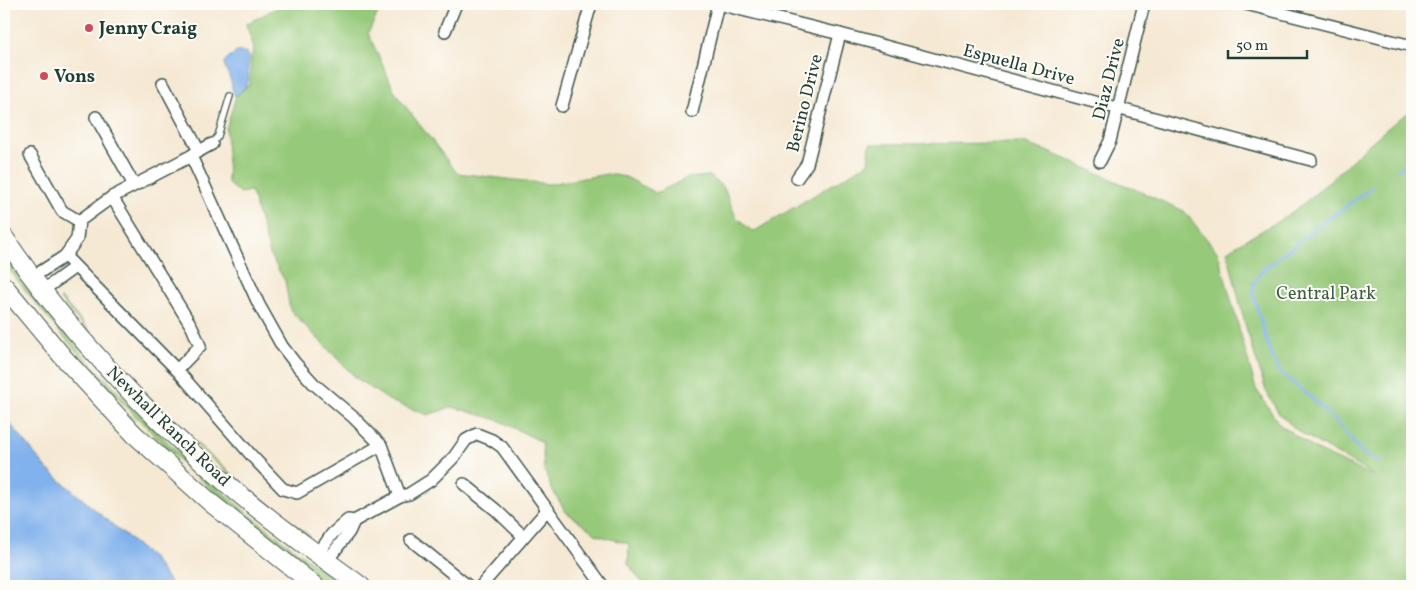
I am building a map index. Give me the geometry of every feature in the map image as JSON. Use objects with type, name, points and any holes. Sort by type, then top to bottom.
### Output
[{"type":"main road","name":"Newhall Ranch Road","points":[[4,237],[36,285],[83,340],[153,416],[228,484],[361,586]]},
{"type":"main road","name":"Newhall Ranch Road","points":[[4,286],[63,357],[134,434],[211,503],[315,586]]},
{"type":"street","points":[[445,31],[456,4]]},
{"type":"street","points":[[562,106],[591,4]]},
{"type":"street","points":[[692,112],[718,4]]},
{"type":"street","name":"Espuella Drive","points":[[718,4],[840,34],[1311,160]]},
{"type":"street","name":"Diaz Drive","points":[[1100,161],[1110,140],[1119,109],[1144,4]]},
{"type":"street","points":[[1246,4],[1412,46]]},
{"type":"street","name":"Berino Drive","points":[[797,178],[807,164],[840,34]]},
{"type":"street","points":[[163,83],[195,153],[259,305],[282,346],[314,384],[353,417],[381,445],[400,496]]},
{"type":"street","points":[[96,117],[134,185]]},
{"type":"street","points":[[36,285],[65,256],[77,239],[80,221],[112,197],[212,144]]},
{"type":"street","points":[[30,155],[62,211],[80,221]]},
{"type":"street","points":[[112,197],[192,327],[200,346],[177,370]]},
{"type":"street","points":[[65,256],[74,267],[133,323],[177,370],[283,489],[297,493],[381,445]]},
{"type":"street","points":[[36,285],[74,267]]},
{"type":"street","points":[[322,557],[349,532],[354,521],[400,496],[409,494],[431,480],[454,457],[466,440],[477,434],[502,447],[602,586]]},
{"type":"street","points":[[464,484],[496,510],[523,536]]},
{"type":"street","points":[[481,586],[548,509]]},
{"type":"street","points":[[411,540],[468,586]]},
{"type":"lane","points":[[212,144],[218,136],[230,96]]},
{"type":"green space","name":"Central Park","points":[[284,4],[383,4],[368,33],[396,94],[457,173],[549,184],[607,174],[626,177],[656,193],[687,178],[710,176],[724,188],[736,217],[753,232],[868,163],[870,144],[1023,143],[1052,153],[1184,211],[1218,253],[1256,389],[1279,424],[1315,449],[1372,476],[1299,432],[1279,414],[1266,391],[1245,324],[1227,251],[1292,212],[1308,200],[1381,133],[1412,110],[1412,586],[645,586],[628,564],[629,544],[597,535],[566,512],[551,488],[544,469],[542,442],[498,420],[452,407],[428,415],[390,401],[356,378],[290,310],[285,281],[271,257],[251,191],[240,193],[228,184],[226,129],[236,96],[250,84],[251,57],[254,48],[246,24]]},
{"type":"green space","points":[[4,256],[76,346],[128,403],[183,457],[244,510],[344,586],[332,586],[317,576],[247,520],[172,453],[136,417],[68,342],[4,263]]},
{"type":"green space","points":[[61,298],[107,351],[172,420],[248,488],[310,536],[246,488],[186,435],[121,368]]},
{"type":"water","points":[[237,52],[246,53],[249,60],[247,84],[235,96],[224,62]]},
{"type":"water","points":[[4,416],[47,469],[153,559],[173,586],[4,586]]},
{"type":"waterway","points":[[1399,169],[1412,161]]},
{"type":"waterway","points":[[1373,187],[1320,225],[1262,271],[1254,283],[1253,294],[1270,352],[1279,371],[1334,419],[1363,454],[1381,463]]},
{"type":"place","name":"Jenny Craig","points":[[89,28]]},
{"type":"place","name":"Vons","points":[[44,76]]}]
